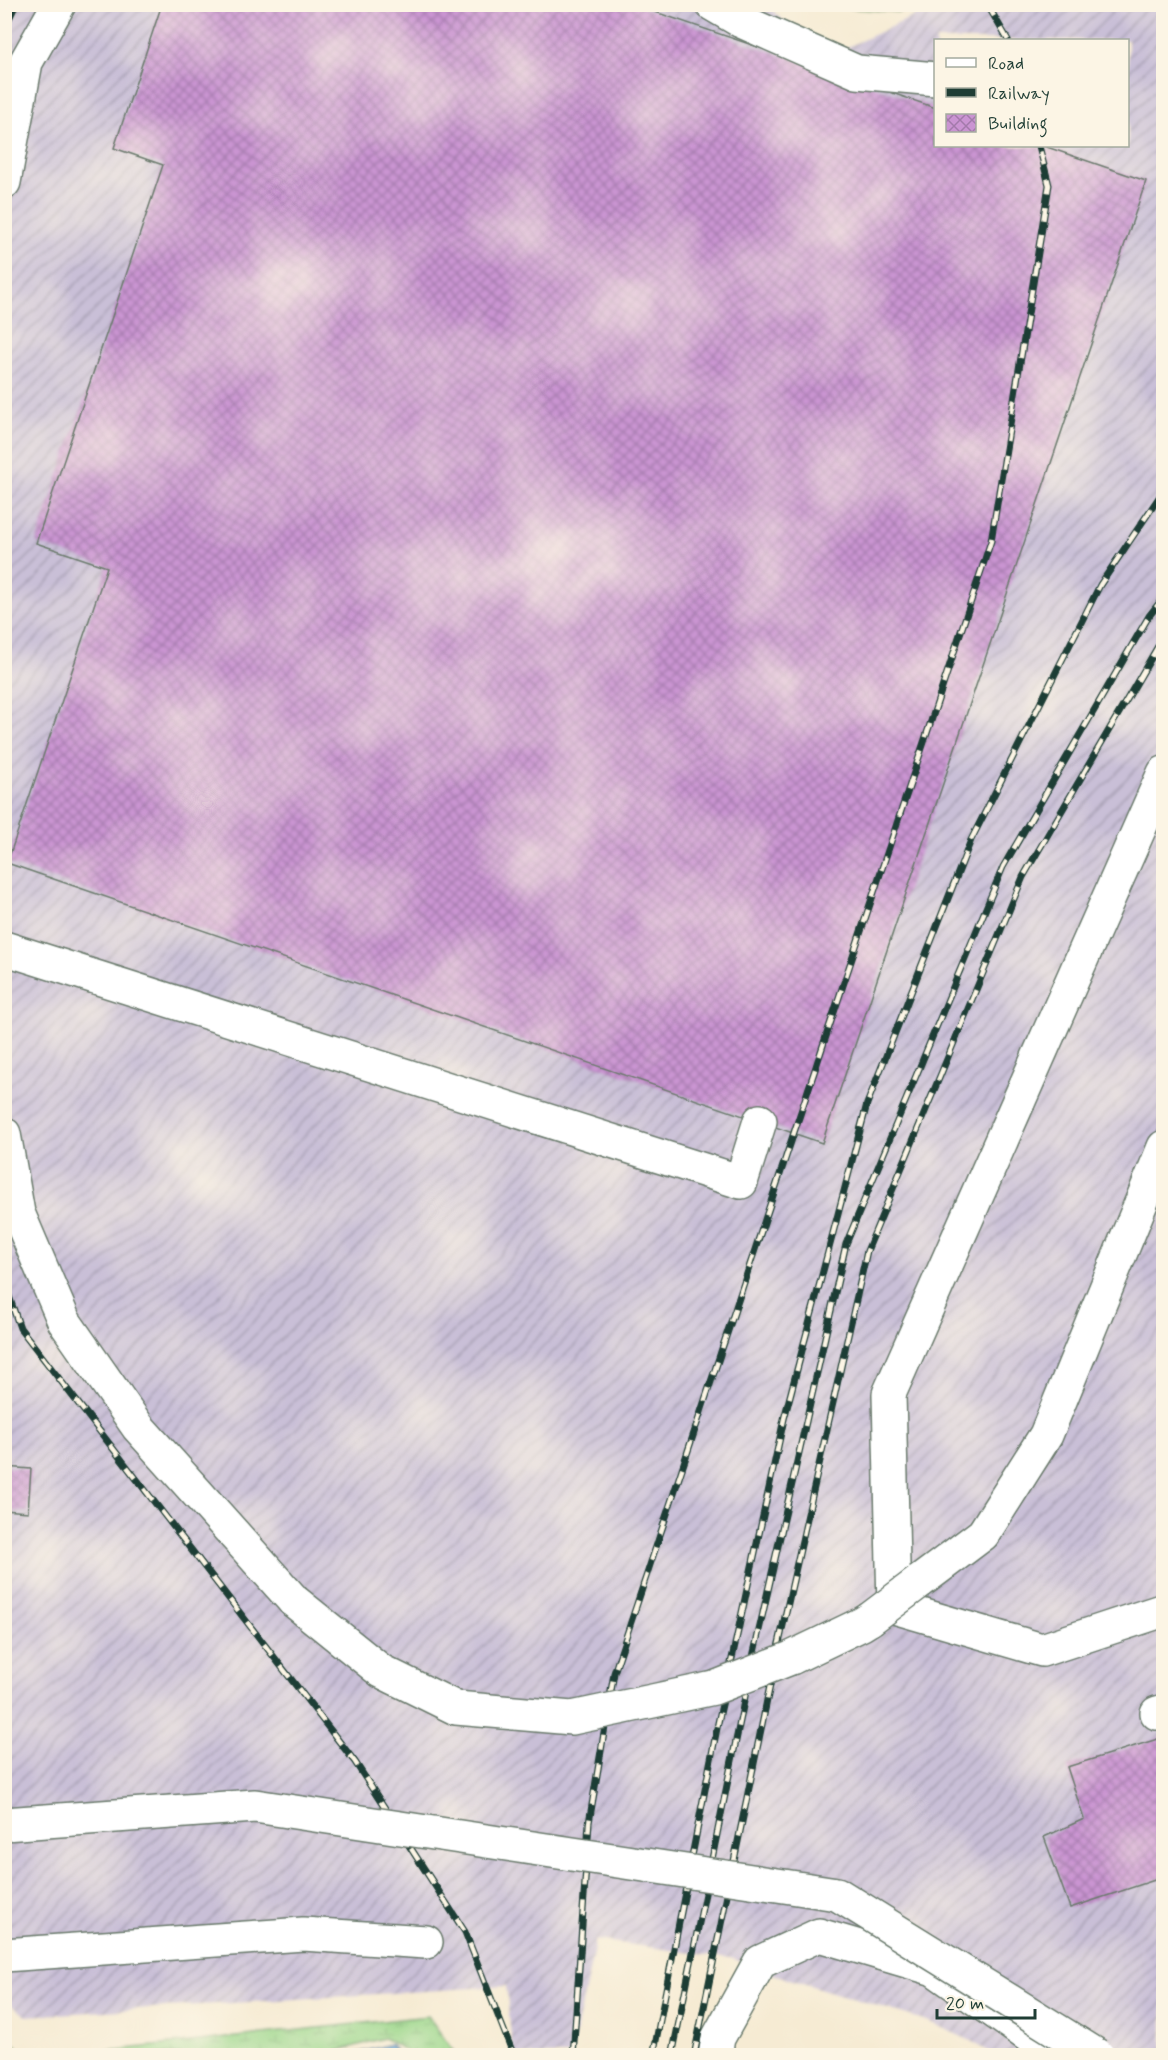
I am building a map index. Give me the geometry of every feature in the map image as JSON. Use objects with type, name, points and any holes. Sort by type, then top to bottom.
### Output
[{"type":"lane","points":[[4,182],[26,62],[59,4]]},
{"type":"lane","points":[[712,4],[741,21],[857,72],[934,79]]},
{"type":"lane","points":[[1164,773],[889,1394],[894,1606],[1042,1650],[1164,1610]]},
{"type":"lane","points":[[4,948],[741,1182],[760,1121]]},
{"type":"lane","points":[[4,1134],[18,1213],[64,1322],[138,1427],[294,1601],[381,1671],[456,1708],[572,1718],[714,1688],[792,1658],[862,1624],[983,1534],[1046,1435],[1164,1147]]},
{"type":"lane","points":[[4,1824],[255,1806],[837,1894],[1098,2055]]},
{"type":"lane","points":[[4,1955],[303,1934],[426,1942]]},
{"type":"lane","points":[[715,2055],[718,2038],[760,1962],[819,1935],[934,1969],[1039,2043],[1048,2055]]},
{"type":"shaded area","points":[[4,5],[766,5],[826,57],[938,5],[1163,5],[1163,2055],[995,2055],[927,2021],[776,1975],[730,1958],[596,1940],[571,2055],[513,2055],[506,1986],[27,2016],[5,2001]]},
{"type":"green space","points":[[810,5],[916,5],[899,12]]},
{"type":"green space","points":[[428,2016],[456,2055],[409,2055],[405,2050],[384,2038],[323,2055],[70,2055]]},
{"type":"green space","points":[[5,2034],[25,2055],[5,2055]]},
{"type":"water","points":[[390,2044],[399,2055],[351,2055]]},
{"type":"building","points":[[162,4],[632,4],[934,107],[934,147],[1047,147],[1146,181],[822,1143],[7,863],[107,567],[36,543],[163,165],[114,148]]},
{"type":"building","points":[[4,1467],[31,1469],[28,1512],[4,1510]]},
{"type":"building","points":[[1164,1737],[1164,1877],[1070,1908],[1044,1837],[1084,1819],[1067,1767]]},
{"type":"railway","points":[[4,29],[16,4]]},
{"type":"railway","points":[[987,4],[1007,39]]},
{"type":"railway","points":[[573,2056],[589,1823],[614,1673],[991,541],[1049,185],[1039,147]]},
{"type":"railway","points":[[653,2056],[718,1723],[784,1419],[867,1104],[971,840],[1100,585],[1164,490]]},
{"type":"railway","points":[[672,2056],[753,1657],[846,1244],[1003,867],[1149,616],[1164,597]]},
{"type":"railway","points":[[694,2056],[775,1661],[867,1251],[1023,877],[1164,636]]},
{"type":"railway","points":[[4,1282],[20,1328],[355,1762],[465,1932],[514,2056]]}]
